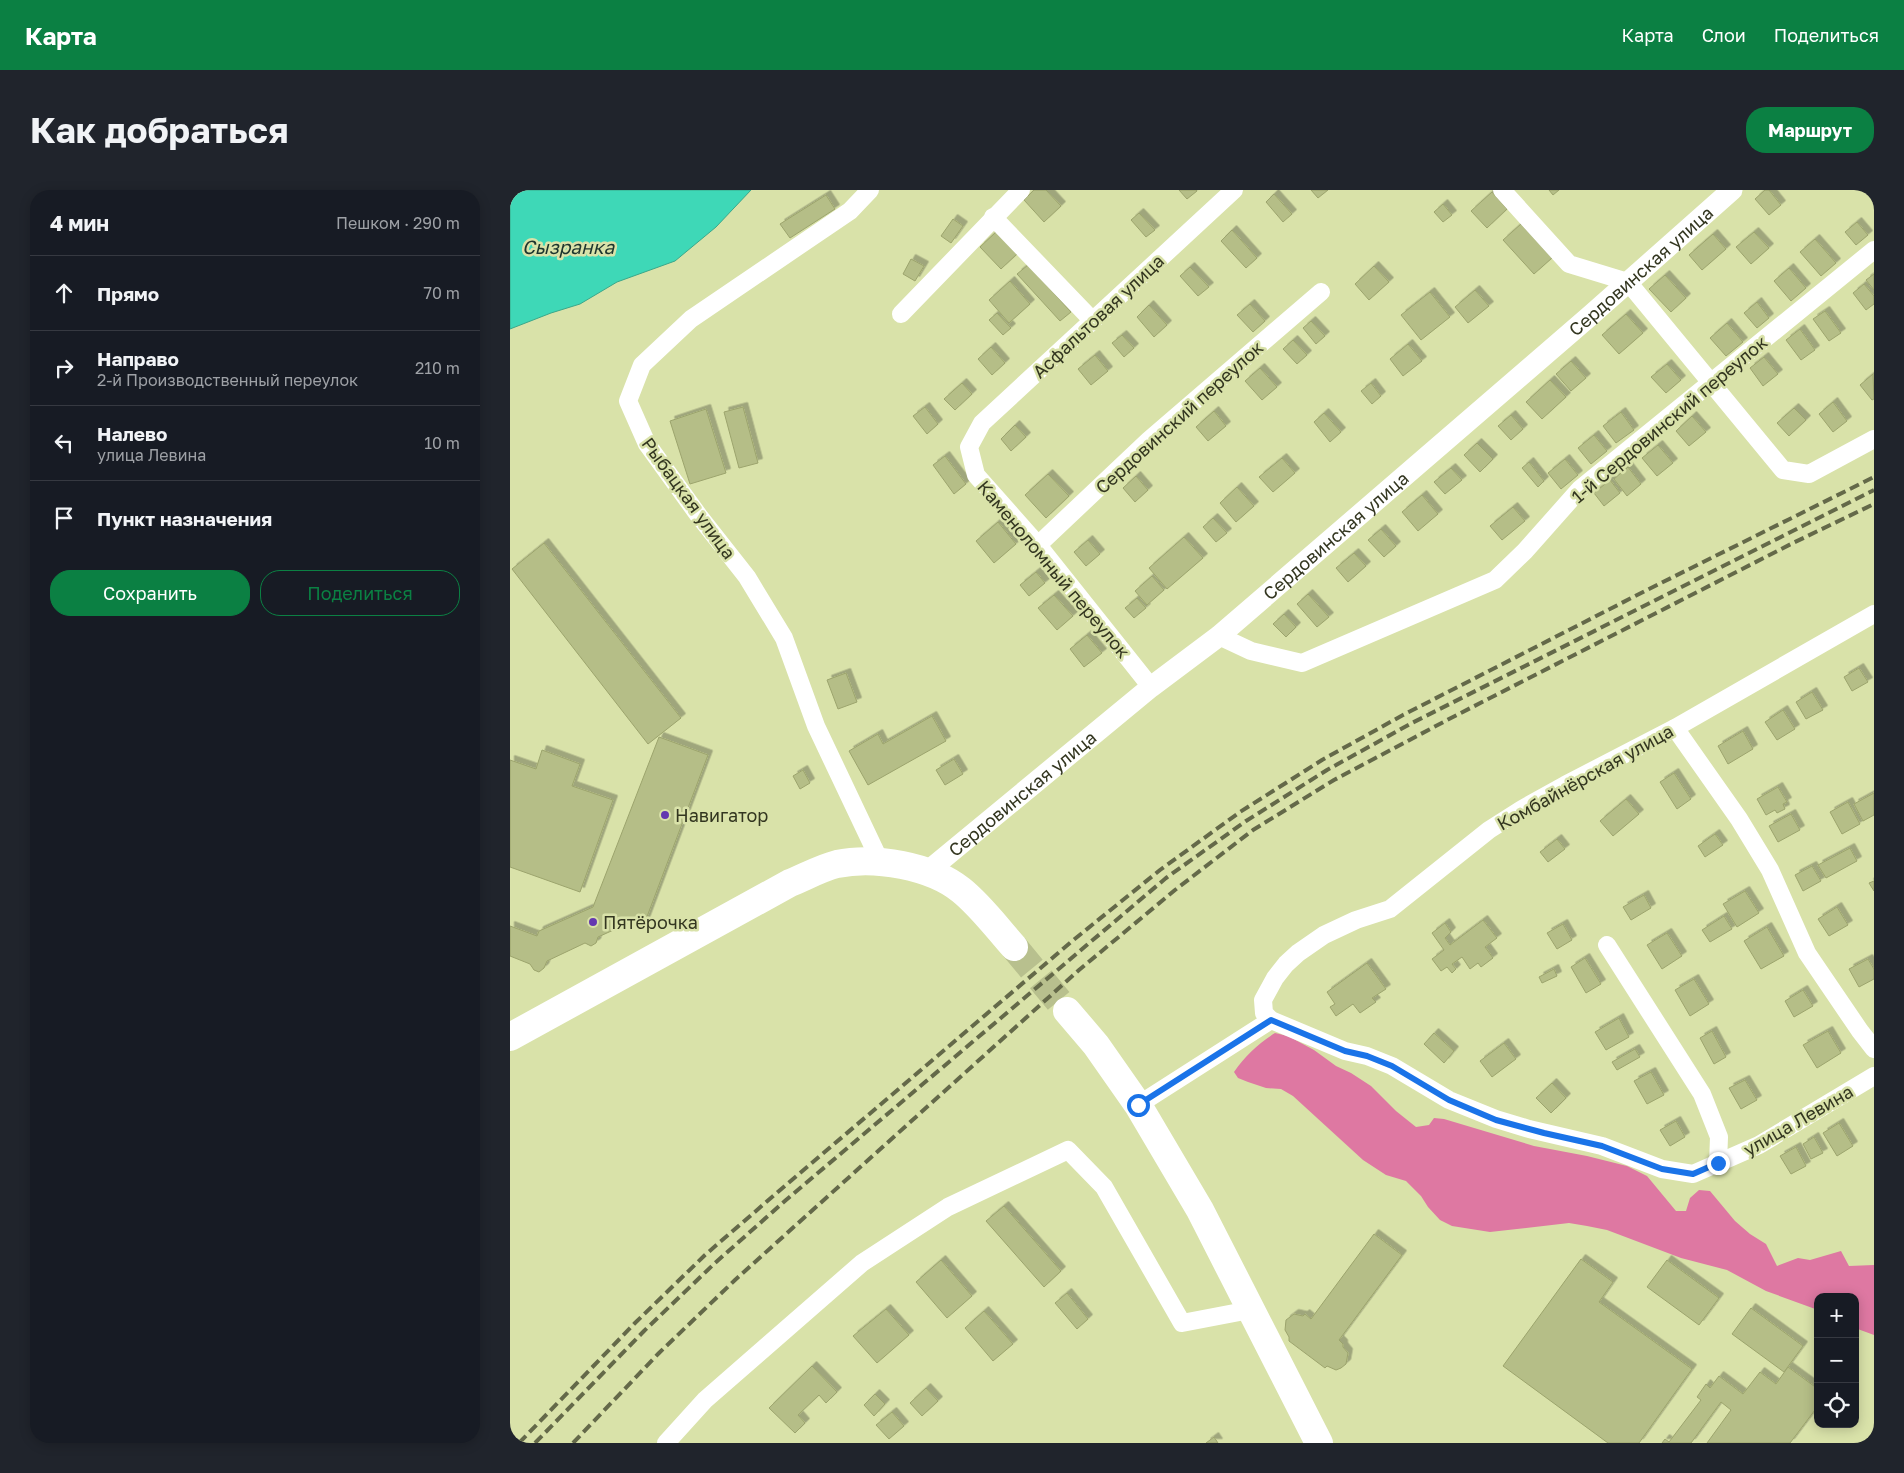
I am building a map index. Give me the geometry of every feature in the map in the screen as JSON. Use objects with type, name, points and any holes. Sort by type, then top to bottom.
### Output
[{"type":"main road","points":[[515,1029],[790,883],[836,864],[880,861],[928,871],[961,890],[1014,947]]},
{"type":"main road","points":[[1068,1011],[1096,1045],[1138,1105],[1200,1210],[1319,1443]]},
{"type":"street","name":"Рыбацкая улица","points":[[870,190],[850,211],[690,319],[642,365],[628,401],[647,444],[699,516],[747,577],[784,638],[816,726],[880,861]]},
{"type":"street","points":[[901,314],[1021,190]]},
{"type":"street","name":"Асфальтовая улица","points":[[969,447],[982,423],[1234,190]]},
{"type":"street","points":[[1502,190],[1569,264],[1628,282],[1783,470],[1809,474],[1874,438]]},
{"type":"street","name":"Сердовинская улица","points":[[928,871],[1151,687],[1219,636],[1732,190]]},
{"type":"street","points":[[993,217],[1092,320]]},
{"type":"street","name":"1-й Сердовинский переулок","points":[[1219,636],[1251,651],[1302,663],[1495,580],[1525,551],[1580,489],[1874,250]]},
{"type":"street","name":"Сердовинский переулок","points":[[1038,545],[1149,440],[1321,292]]},
{"type":"street","name":"Каменоломный переулок","points":[[969,447],[976,475],[1038,545],[1151,687]]},
{"type":"street","name":"Комбайнёрская улица","points":[[1271,1020],[1264,1013],[1263,1000],[1275,978],[1298,953],[1339,926],[1390,909],[1489,830],[1565,785],[1675,728],[1874,614]]},
{"type":"street","points":[[1675,728],[1739,819],[1770,870],[1807,953],[1874,1049]]},
{"type":"street","points":[[1607,945],[1702,1094],[1719,1136],[1718,1163]]},
{"type":"street","points":[[1138,1105],[1271,1020]]},
{"type":"street","name":"улица Левина","points":[[1271,1020],[1338,1049],[1367,1056],[1392,1066],[1449,1100],[1496,1120],[1602,1146],[1662,1169],[1693,1174],[1759,1145],[1874,1076]]},
{"type":"street","points":[[666,1443],[705,1400],[862,1263],[948,1207],[1068,1150],[1104,1187],[1182,1323],[1250,1310]]},
{"type":"shaded area","points":[[1275,1033],[1288,1036],[1371,1086],[1396,1111],[1416,1127],[1429,1125],[1434,1118],[1444,1119],[1534,1146],[1627,1166],[1647,1176],[1676,1211],[1686,1211],[1690,1198],[1699,1190],[1710,1191],[1735,1221],[1750,1234],[1766,1244],[1777,1266],[1798,1258],[1810,1260],[1841,1251],[1849,1266],[1874,1265],[1874,1335],[1859,1329],[1859,1293],[1814,1293],[1814,1309],[1766,1291],[1727,1270],[1681,1258],[1607,1230],[1569,1223],[1490,1232],[1452,1226],[1440,1220],[1406,1181],[1386,1175],[1363,1160],[1293,1096],[1281,1089],[1266,1088],[1238,1078],[1234,1072],[1258,1046]]},
{"type":"water","name":"Сызранка","points":[[510,190],[751,190],[716,227],[675,261],[617,282],[580,304],[510,329]]},
{"type":"building","points":[[1034,190],[1046,190],[1061,206],[1044,222],[1024,200]]},
{"type":"building","points":[[1179,190],[1196,190],[1197,191],[1187,199]]},
{"type":"building","points":[[1311,190],[1328,190],[1318,198]]},
{"type":"building","points":[[1549,190],[1559,190],[1553,195]]},
{"type":"building","points":[[1765,190],[1769,190],[1781,205],[1769,215],[1755,199]]},
{"type":"building","points":[[1492,192],[1507,209],[1487,228],[1471,211]]},
{"type":"building","points":[[1274,194],[1292,214],[1283,222],[1266,202]]},
{"type":"building","points":[[826,195],[835,209],[790,238],[780,224]]},
{"type":"building","points":[[1443,204],[1452,215],[1443,222],[1434,212]]},
{"type":"building","points":[[1139,213],[1155,230],[1146,237],[1131,220]]},
{"type":"building","points":[[953,219],[963,226],[951,243],[941,236]]},
{"type":"building","points":[[1857,222],[1868,235],[1856,245],[1845,232]]},
{"type":"building","points":[[1521,224],[1552,258],[1534,274],[1503,240]]},
{"type":"building","points":[[1232,230],[1257,258],[1246,268],[1221,241]]},
{"type":"building","points":[[996,232],[1017,254],[1001,269],[980,247]]},
{"type":"building","points":[[1754,232],[1769,248],[1751,264],[1736,247]]},
{"type":"building","points":[[1713,234],[1726,249],[1702,270],[1689,255]]},
{"type":"building","points":[[1815,239],[1836,263],[1821,276],[1800,252]]},
{"type":"building","points":[[911,259],[924,266],[915,281],[903,274]]},
{"type":"building","points":[[1028,265],[1071,312],[1060,321],[1017,274]]},
{"type":"building","points":[[1374,266],[1389,282],[1369,300],[1355,284]]},
{"type":"building","points":[[1190,267],[1209,287],[1198,296],[1180,276]]},
{"type":"building","points":[[1789,268],[1806,288],[1791,301],[1774,281]]},
{"type":"building","points":[[1874,274],[1874,290],[1866,280]]},
{"type":"building","points":[[1665,275],[1686,298],[1671,312],[1649,289]]},
{"type":"building","points":[[1010,281],[1030,304],[1009,323],[989,300]]},
{"type":"building","points":[[1864,284],[1874,296],[1874,304],[1866,310],[1853,293]]},
{"type":"building","points":[[1475,290],[1489,306],[1468,323],[1455,307]]},
{"type":"building","points":[[1430,292],[1450,317],[1421,340],[1401,315]]},
{"type":"building","points":[[1757,302],[1769,318],[1757,328],[1744,313]]},
{"type":"building","points":[[1250,304],[1265,321],[1253,332],[1237,315]]},
{"type":"building","points":[[1149,305],[1167,325],[1154,337],[1137,317]]},
{"type":"building","points":[[1825,311],[1841,333],[1829,341],[1813,319]]},
{"type":"building","points":[[997,313],[1011,328],[1003,335],[989,320]]},
{"type":"building","points":[[1626,314],[1643,333],[1619,354],[1602,335]]},
{"type":"building","points":[[1311,321],[1325,336],[1316,344],[1303,328]]},
{"type":"building","points":[[1727,323],[1743,342],[1726,356],[1710,338]]},
{"type":"building","points":[[1800,329],[1815,350],[1801,360],[1786,340]]},
{"type":"building","points":[[1122,335],[1134,348],[1124,357],[1112,343]]},
{"type":"building","points":[[1293,340],[1307,355],[1297,364],[1283,349]]},
{"type":"building","points":[[1408,344],[1422,361],[1403,376],[1390,359]]},
{"type":"building","points":[[991,347],[1005,363],[992,375],[978,359]]},
{"type":"building","points":[[1095,355],[1108,371],[1091,385],[1078,369]]},
{"type":"building","points":[[1764,357],[1778,374],[1763,386],[1750,368]]},
{"type":"building","points":[[1571,361],[1586,378],[1571,391],[1556,374]]},
{"type":"building","points":[[1667,364],[1681,380],[1666,393],[1651,377]]},
{"type":"building","points":[[1260,368],[1277,387],[1262,400],[1245,381]]},
{"type":"building","points":[[1873,374],[1874,399],[1872,400],[1860,385]]},
{"type":"building","points":[[1550,380],[1566,397],[1542,419],[1526,402]]},
{"type":"building","points":[[962,383],[972,394],[955,410],[944,399]]},
{"type":"building","points":[[1371,383],[1381,396],[1372,404],[1361,391]]},
{"type":"building","points":[[1833,402],[1847,421],[1833,432],[1819,414]]},
{"type":"building","points":[[743,407],[758,463],[739,468],[724,412]]},
{"type":"building","points":[[925,407],[938,424],[927,434],[913,416]]},
{"type":"building","points":[[1794,408],[1806,420],[1789,436],[1777,423]]},
{"type":"building","points":[[706,409],[726,473],[690,484],[670,421]]},
{"type":"building","points":[[1214,411],[1226,426],[1208,441],[1196,427]]},
{"type":"building","points":[[1621,412],[1634,430],[1616,443],[1603,426]]},
{"type":"building","points":[[1324,413],[1341,432],[1330,442],[1314,422]]},
{"type":"building","points":[[1511,415],[1523,429],[1511,440],[1498,426]]},
{"type":"building","points":[[1692,416],[1706,432],[1689,446],[1676,431]]},
{"type":"building","points":[[1015,425],[1026,437],[1011,451],[1001,439]]},
{"type":"building","points":[[1594,435],[1607,451],[1591,464],[1578,448]]},
{"type":"building","points":[[1477,443],[1493,459],[1480,472],[1464,455]]},
{"type":"building","points":[[1658,445],[1673,463],[1657,476],[1642,458]]},
{"type":"building","points":[[945,456],[966,484],[954,494],[933,465]]},
{"type":"building","points":[[1282,458],[1295,473],[1273,492],[1259,477]]},
{"type":"building","points":[[1565,459],[1578,475],[1561,489],[1548,473]]},
{"type":"building","points":[[1529,462],[1544,481],[1538,487],[1522,468]]},
{"type":"building","points":[[1628,467],[1641,484],[1627,496],[1614,479]]},
{"type":"building","points":[[1451,468],[1462,480],[1445,494],[1434,482]]},
{"type":"building","points":[[1048,474],[1069,496],[1046,518],[1025,495]]},
{"type":"building","points":[[1136,476],[1148,490],[1135,502],[1123,488]]},
{"type":"building","points":[[1610,480],[1620,493],[1604,506],[1594,493]]},
{"type":"building","points":[[1237,487],[1254,506],[1236,522],[1220,503]]},
{"type":"building","points":[[1422,495],[1438,514],[1418,531],[1402,512]]},
{"type":"building","points":[[1513,507],[1525,521],[1502,540],[1490,526]]},
{"type":"building","points":[[1213,518],[1227,533],[1216,542],[1203,527]]},
{"type":"building","points":[[998,522],[1016,544],[994,563],[976,541]]},
{"type":"building","points":[[1381,529],[1396,546],[1384,557],[1368,540]]},
{"type":"building","points":[[1184,537],[1203,558],[1167,589],[1149,568]]},
{"type":"building","points":[[1088,540],[1100,554],[1086,566],[1074,552]]},
{"type":"building","points":[[544,543],[681,718],[648,744],[512,569]]},
{"type":"building","points":[[1354,553],[1366,566],[1348,582],[1336,568]]},
{"type":"building","points":[[1036,572],[1045,583],[1029,596],[1020,585]]},
{"type":"building","points":[[1152,576],[1164,590],[1147,605],[1135,591]]},
{"type":"building","points":[[1308,594],[1329,617],[1317,627],[1297,604]]},
{"type":"building","points":[[1054,595],[1073,616],[1057,630],[1038,608]]},
{"type":"building","points":[[1137,598],[1146,608],[1134,618],[1125,608]]},
{"type":"building","points":[[1284,614],[1296,627],[1286,637],[1273,624]]},
{"type":"building","points":[[1087,635],[1102,653],[1084,667],[1070,649]]},
{"type":"building","points":[[1859,668],[1868,682],[1852,691],[1844,677]]},
{"type":"building","points":[[846,673],[857,702],[838,709],[827,680]]},
{"type":"building","points":[[1812,692],[1823,710],[1806,719],[1796,702]]},
{"type":"building","points":[[1783,710],[1795,729],[1777,740],[1765,722]]},
{"type":"building","points":[[932,716],[946,741],[868,785],[849,751],[878,734],[883,744]]},
{"type":"building","points":[[1743,731],[1753,749],[1728,764],[1718,746]]},
{"type":"building","points":[[659,737],[708,755],[645,922],[638,919],[598,937],[596,943],[591,946],[585,943],[547,961],[544,968],[539,972],[534,970],[530,964],[510,956],[510,926],[537,936],[539,931],[593,907]]},
{"type":"building","points":[[542,750],[580,764],[572,786],[613,800],[580,892],[510,867],[510,760],[536,769]]},
{"type":"building","points":[[954,759],[963,774],[945,785],[936,770]]},
{"type":"building","points":[[803,770],[810,783],[800,789],[793,776]]},
{"type":"building","points":[[1674,773],[1691,799],[1677,809],[1660,782]]},
{"type":"building","points":[[1778,787],[1787,802],[1783,804],[1785,809],[1777,813],[1775,810],[1766,815],[1757,799]]},
{"type":"building","points":[[1874,793],[1874,815],[1863,821],[1854,804]]},
{"type":"building","points":[[1626,799],[1639,814],[1613,836],[1600,821]]},
{"type":"building","points":[[1848,802],[1860,824],[1842,834],[1830,812]]},
{"type":"building","points":[[1791,814],[1800,830],[1778,842],[1769,826]]},
{"type":"building","points":[[1715,834],[1723,845],[1705,857],[1698,846]]},
{"type":"building","points":[[1557,839],[1565,849],[1548,862],[1540,852]]},
{"type":"building","points":[[1850,848],[1857,861],[1826,878],[1818,865]]},
{"type":"building","points":[[1812,866],[1821,881],[1803,891],[1795,875]]},
{"type":"building","points":[[1874,881],[1874,891],[1869,883]]},
{"type":"building","points":[[1745,891],[1759,913],[1737,927],[1723,904]]},
{"type":"building","points":[[1644,895],[1651,908],[1631,920],[1623,907]]},
{"type":"building","points":[[1837,907],[1848,925],[1829,936],[1818,919]]},
{"type":"building","points":[[1724,916],[1732,929],[1710,942],[1702,930]]},
{"type":"building","points":[[1483,920],[1497,938],[1485,947],[1493,958],[1481,967],[1478,963],[1470,969],[1462,957],[1452,964],[1456,969],[1452,973],[1447,967],[1441,971],[1432,959],[1444,950],[1432,933],[1445,923],[1451,932],[1445,938],[1450,945]]},
{"type":"building","points":[[1563,924],[1572,940],[1557,949],[1547,933]]},
{"type":"building","points":[[1767,927],[1784,956],[1761,969],[1744,941]]},
{"type":"building","points":[[1667,933],[1682,956],[1662,969],[1647,945]]},
{"type":"building","points":[[1585,958],[1601,984],[1586,993],[1571,967]]},
{"type":"building","points":[[1868,959],[1874,969],[1874,979],[1859,987],[1849,969]]},
{"type":"building","points":[[1367,963],[1386,989],[1372,998],[1376,1002],[1360,1013],[1353,1004],[1336,1016],[1330,1007],[1335,1004],[1327,992]]},
{"type":"building","points":[[1554,969],[1557,976],[1542,983],[1539,977]]},
{"type":"building","points":[[1694,979],[1709,1004],[1690,1016],[1675,990]]},
{"type":"building","points":[[1803,990],[1813,1006],[1794,1017],[1785,1001]]},
{"type":"building","points":[[1619,1018],[1629,1037],[1606,1050],[1595,1032]]},
{"type":"building","points":[[1712,1031],[1726,1057],[1714,1064],[1700,1038]]},
{"type":"building","points":[[1828,1031],[1841,1053],[1817,1068],[1803,1045]]},
{"type":"building","points":[[1434,1033],[1454,1051],[1444,1063],[1424,1044]]},
{"type":"building","points":[[1504,1043],[1516,1059],[1492,1077],[1480,1061]]},
{"type":"building","points":[[1635,1049],[1640,1057],[1617,1070],[1612,1062]]},
{"type":"building","points":[[1651,1072],[1664,1095],[1647,1104],[1634,1081]]},
{"type":"building","points":[[1745,1080],[1757,1100],[1741,1109],[1729,1088]]},
{"type":"building","points":[[1552,1083],[1566,1098],[1551,1113],[1536,1098]]},
{"type":"building","points":[[1676,1121],[1685,1137],[1670,1146],[1660,1130]]},
{"type":"building","points":[[1839,1123],[1853,1146],[1837,1156],[1823,1133]]},
{"type":"building","points":[[1814,1137],[1823,1153],[1811,1159],[1803,1144]]},
{"type":"building","points":[[1796,1147],[1806,1166],[1791,1174],[1780,1156]]},
{"type":"building","points":[[1004,1206],[1061,1271],[1044,1287],[986,1221]]},
{"type":"building","points":[[1374,1234],[1402,1255],[1339,1340],[1348,1353],[1346,1364],[1336,1370],[1327,1366],[1325,1368],[1289,1341],[1285,1330],[1286,1320],[1294,1314],[1303,1316],[1305,1314],[1311,1319]]},
{"type":"building","points":[[1581,1259],[1613,1282],[1599,1302],[1692,1369],[1639,1443],[1608,1443],[1503,1366]]},
{"type":"building","points":[[941,1260],[972,1296],[947,1318],[916,1282]]},
{"type":"building","points":[[1667,1260],[1719,1298],[1699,1325],[1647,1287]]},
{"type":"building","points":[[1067,1293],[1088,1319],[1077,1329],[1055,1303]]},
{"type":"building","points":[[1751,1308],[1803,1346],[1784,1372],[1732,1334]]},
{"type":"building","points":[[886,1309],[909,1335],[877,1363],[853,1336]]},
{"type":"building","points":[[984,1311],[1013,1344],[993,1361],[965,1328]]},
{"type":"building","points":[[812,1366],[837,1392],[826,1403],[819,1395],[798,1415],[805,1423],[795,1433],[769,1408]]},
{"type":"building","points":[[1788,1367],[1814,1386],[1814,1411],[1790,1443],[1707,1443],[1731,1410],[1721,1402],[1691,1443],[1662,1443],[1665,1439],[1669,1442],[1701,1400],[1697,1397],[1706,1384],[1710,1388],[1719,1376],[1743,1394],[1760,1372],[1776,1384]]},
{"type":"building","points":[[926,1388],[938,1401],[922,1416],[910,1403]]},
{"type":"building","points":[[875,1394],[885,1404],[874,1416],[864,1405]]},
{"type":"building","points":[[892,1412],[904,1426],[889,1439],[876,1425]]},
{"type":"building","points":[[1214,1437],[1218,1443],[1206,1443]]},
{"type":"tunnel","points":[[1014,947],[1067,1011]]},
{"type":"railway","points":[[519,1443],[635,1323],[705,1255],[1071,942],[1160,870],[1240,812],[1322,760],[1403,715],[1647,590],[1874,477]]},
{"type":"railway","points":[[535,1443],[644,1331],[715,1263],[786,1200],[1166,878],[1246,821],[1327,770],[1412,723],[1874,490]]},
{"type":"railway","points":[[573,1443],[659,1353],[735,1280],[1079,970],[1175,890],[1253,830],[1334,780],[1451,718],[1793,543],[1874,504]]},
{"type":"place","name":"Навигатор","points":[[665,815]]},
{"type":"place","name":"Пятёрочка","points":[[593,922]]},
{"type":"route","points":[[1138,1105],[1271,1020],[1323,1043],[1367,1056],[1392,1066],[1449,1100],[1496,1120],[1602,1146],[1662,1169],[1693,1174],[1718,1163]]}]
